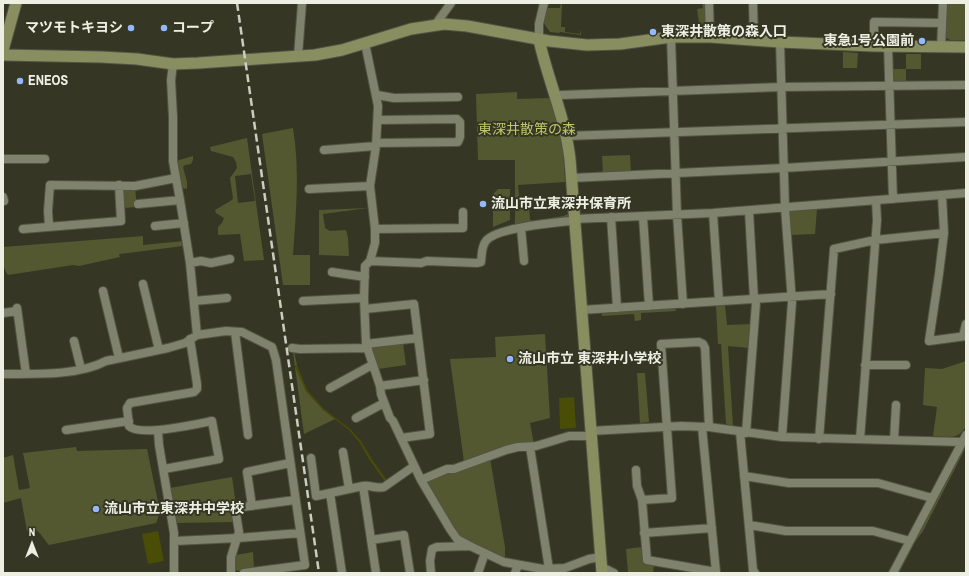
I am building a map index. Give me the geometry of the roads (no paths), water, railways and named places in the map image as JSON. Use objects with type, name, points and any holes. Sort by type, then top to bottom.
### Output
[{"type":"street","points":[[3,50],[16,3]]},
{"type":"street","points":[[298,56],[302,3]]},
{"type":"street","points":[[435,25],[451,3]]},
{"type":"street","points":[[544,3],[539,24],[539,40],[566,136],[571,178],[602,566]]},
{"type":"street","points":[[709,3],[710,37]]},
{"type":"street","points":[[753,3],[754,40]]},
{"type":"street","points":[[941,48],[942,3]]},
{"type":"street","points":[[874,46],[874,22],[942,23]]},
{"type":"street","points":[[3,56],[102,57],[137,59],[173,64],[298,56],[332,52],[411,29],[435,25],[454,25],[563,43],[608,45],[671,37],[710,37],[874,46],[941,48],[966,47]]},
{"type":"street","points":[[671,37],[677,215],[683,304]]},
{"type":"street","points":[[780,42],[785,208],[792,302],[782,437]]},
{"type":"street","points":[[365,43],[377,95],[378,106],[376,144],[370,186],[375,229],[375,243],[370,261],[365,266],[364,298],[367,346],[380,386],[381,394],[390,418],[393,421],[421,480],[450,529],[458,539],[516,569],[565,568],[589,558],[614,573]]},
{"type":"street","points":[[888,46],[893,199]]},
{"type":"street","points":[[164,468],[219,459],[212,421],[158,431],[135,430],[130,426],[127,408],[130,403],[194,392],[197,384],[194,337],[194,301],[190,263],[173,161],[171,80],[173,64]]},
{"type":"street","points":[[556,97],[781,87],[966,85]]},
{"type":"street","points":[[377,95],[394,98],[458,97]]},
{"type":"street","points":[[324,150],[376,144],[458,142],[460,137],[460,122],[457,119],[378,120]]},
{"type":"street","points":[[566,136],[966,122]]},
{"type":"street","points":[[571,178],[784,168],[966,157]]},
{"type":"street","points":[[3,159],[45,159]]},
{"type":"street","points":[[49,226],[48,211],[50,185],[136,186],[176,178]]},
{"type":"street","points":[[22,229],[121,220],[119,185]]},
{"type":"street","points":[[309,189],[370,186]]},
{"type":"street","points":[[370,261],[477,263],[481,262],[484,244],[491,236],[495,234],[521,228],[570,221],[574,219],[748,211],[966,193]]},
{"type":"street","points":[[942,195],[944,233],[929,341],[965,336],[966,324]]},
{"type":"street","points":[[138,204],[180,200]]},
{"type":"street","points":[[860,439],[877,220],[876,201]]},
{"type":"street","points":[[748,211],[754,299],[756,304],[743,433],[744,476],[748,525],[753,570],[755,573]]},
{"type":"street","points":[[375,229],[463,228],[463,212]]},
{"type":"street","points":[[714,213],[719,301]]},
{"type":"street","points":[[611,217],[616,308]]},
{"type":"street","points":[[643,217],[649,306]]},
{"type":"street","points":[[155,226],[184,223]]},
{"type":"street","points":[[521,228],[524,261]]},
{"type":"street","points":[[819,439],[834,250],[875,240],[944,233]]},
{"type":"street","points":[[190,263],[201,261],[211,263],[230,259]]},
{"type":"street","points":[[332,272],[365,277]]},
{"type":"street","points":[[143,284],[159,350]]},
{"type":"street","points":[[103,290],[119,358]]},
{"type":"street","points":[[581,310],[831,294]]},
{"type":"street","points":[[194,301],[227,298]]},
{"type":"street","points":[[304,301],[364,298]]},
{"type":"street","points":[[365,309],[414,304],[430,434],[401,438]]},
{"type":"street","points":[[3,313],[17,310],[26,374]]},
{"type":"street","points":[[235,332],[248,435]]},
{"type":"street","points":[[3,374],[43,375],[81,369],[98,365],[106,361],[185,343],[194,337],[235,332],[242,332],[270,345],[274,349],[276,360],[305,565],[244,573]]},
{"type":"street","points":[[292,348],[300,349],[367,346],[418,338]]},
{"type":"street","points":[[74,341],[81,369]]},
{"type":"street","points":[[636,470],[637,486],[642,500],[647,560],[716,572],[706,427],[705,348],[703,344],[699,342],[661,344],[672,498],[642,500]]},
{"type":"street","points":[[330,388],[372,365]]},
{"type":"street","points":[[865,365],[906,366]]},
{"type":"street","points":[[380,386],[424,380]]},
{"type":"street","points":[[356,418],[384,403]]},
{"type":"street","points":[[894,440],[896,405]]},
{"type":"street","points":[[66,430],[129,421]]},
{"type":"street","points":[[421,480],[518,447],[530,447],[568,436],[666,426],[706,427],[743,433],[819,439],[894,440],[964,438],[893,573]]},
{"type":"street","points":[[158,431],[175,541],[174,573]]},
{"type":"street","points":[[530,447],[549,569]]},
{"type":"street","points":[[343,452],[349,489]]},
{"type":"street","points":[[311,458],[316,496],[363,486],[371,485],[378,488],[384,487],[414,466]]},
{"type":"street","points":[[252,506],[247,472],[290,463]]},
{"type":"street","points":[[744,476],[789,484],[878,484],[932,498]]},
{"type":"street","points":[[363,486],[376,573]]},
{"type":"street","points":[[330,493],[342,573]]},
{"type":"street","points":[[231,573],[231,557],[239,532],[235,508],[295,500]]},
{"type":"street","points":[[748,525],[786,530],[873,531],[910,541]]},
{"type":"street","points":[[644,533],[712,528]]},
{"type":"street","points":[[175,541],[300,533]]},
{"type":"street","points":[[371,540],[404,535],[410,573]]},
{"type":"street","points":[[431,573],[430,561],[432,549],[437,547],[470,546]]},
{"type":"street","points":[[478,573],[485,553]]},
{"type":"railway","points":[[237,3],[319,573]]},
{"type":"place","name":"マツモトキヨシ","points":[[131,28]]},
{"type":"place","name":"コープ","points":[[164,28]]},
{"type":"place","name":"東深井散策の森入口","points":[[653,32]]},
{"type":"place","name":"東急1号公園前","points":[[922,41]]},
{"type":"place","name":"ENEOS","points":[[20,81]]},
{"type":"place","name":"流山市立東深井保育所","points":[[483,204]]},
{"type":"place","name":"流山市立 東深井小学校","points":[[510,359]]},
{"type":"place","name":"流山市立東深井中学校","points":[[96,509]]},
{"type":"park label","name":"東深井散策の森","points":[[527,130]]}]
